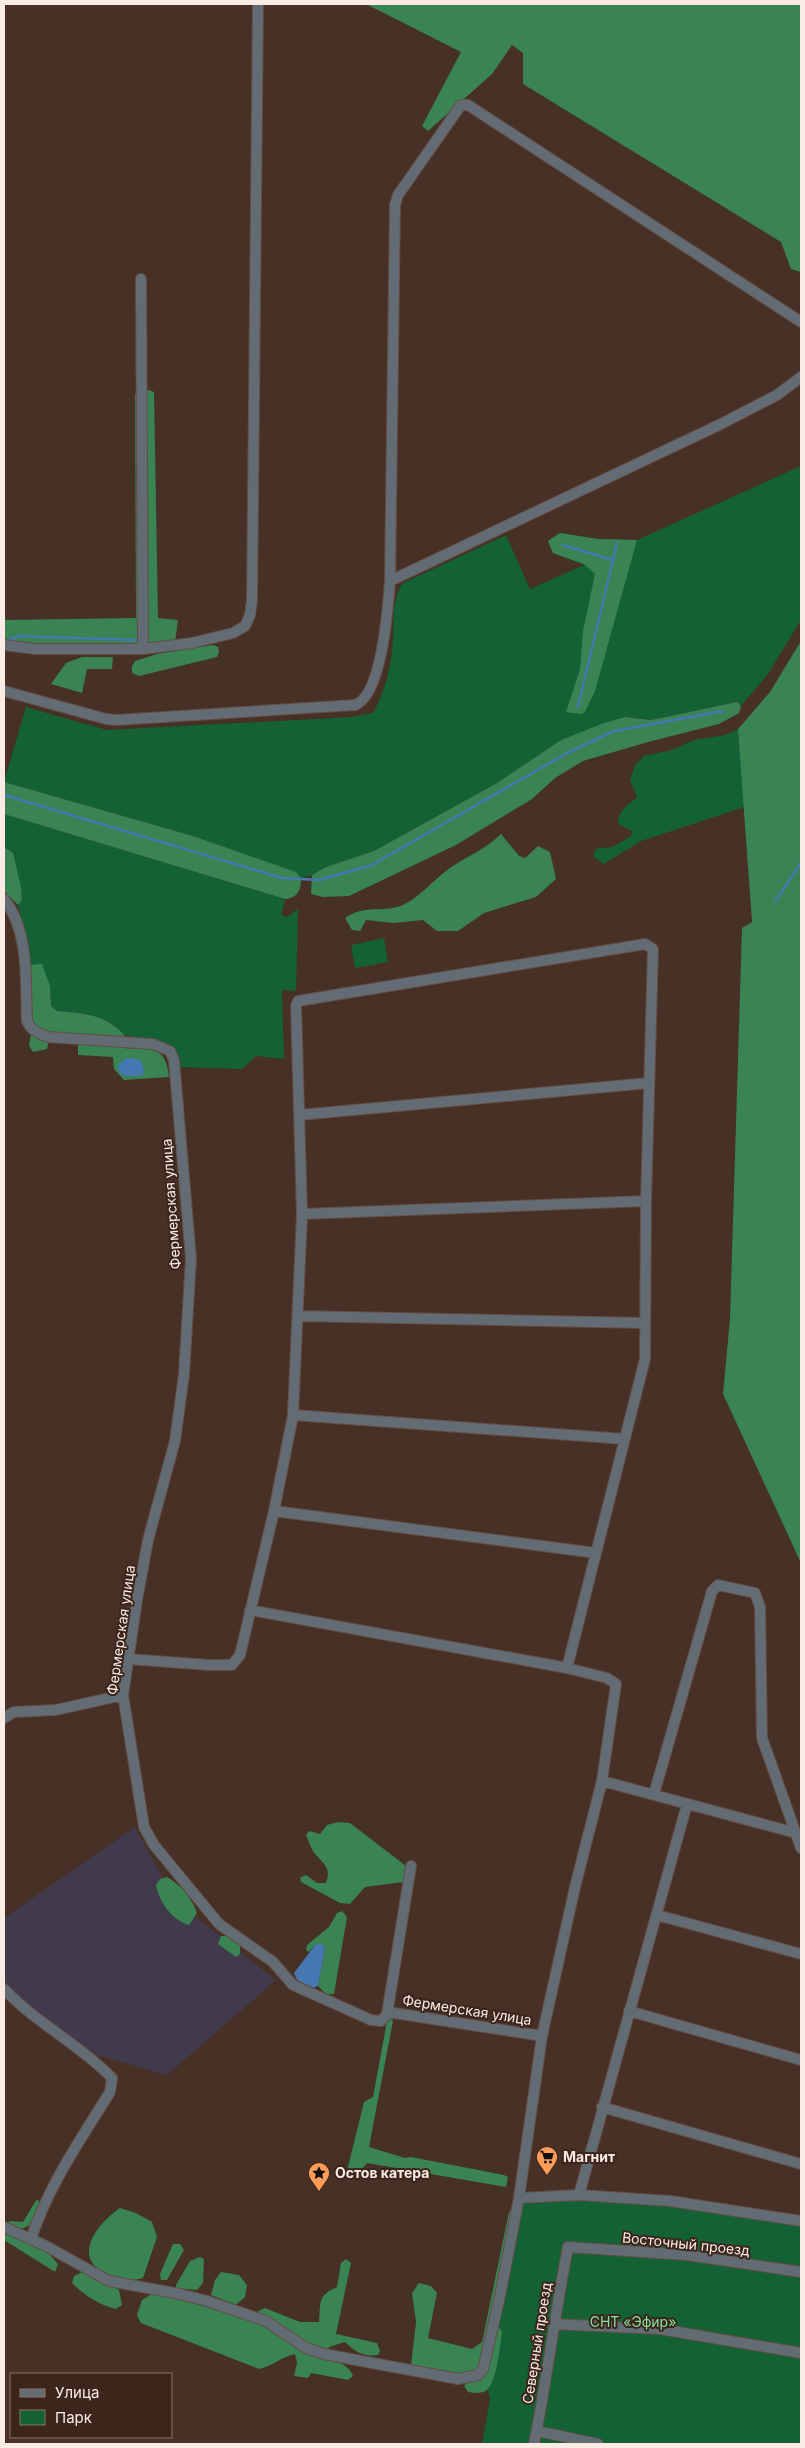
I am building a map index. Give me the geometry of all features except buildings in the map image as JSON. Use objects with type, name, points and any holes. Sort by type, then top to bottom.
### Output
[{"type":"street","points":[[4,645],[35,649],[143,649],[192,643],[233,633],[244,626],[250,614],[252,600],[258,4]]},
{"type":"street","points":[[4,691],[106,719],[116,720],[355,705],[362,703],[372,685],[387,623],[390,581],[395,205],[398,196],[461,104],[468,104],[801,322]]},
{"type":"street","points":[[140,279],[143,649]]},
{"type":"street","points":[[390,581],[721,424],[777,395],[801,377]]},
{"type":"street","name":"Фермерская улица","points":[[4,899],[13,912],[22,943],[27,1021],[35,1032],[48,1037],[152,1044],[170,1051],[174,1060],[191,1259],[184,1374],[175,1441],[148,1540],[123,1695],[144,1827],[154,1845],[219,1924],[273,1962],[293,1985],[371,2020],[381,2021],[387,2014],[394,2013],[542,2036]]},
{"type":"street","points":[[128,1659],[209,1666],[232,1665],[240,1655],[274,1511],[293,1415],[302,1214],[296,1006],[298,1001],[646,944],[654,949],[646,1201],[644,1370],[568,1668]]},
{"type":"street","points":[[299,1115],[649,1083]]},
{"type":"street","points":[[302,1214],[646,1201]]},
{"type":"street","points":[[297,1316],[645,1323]]},
{"type":"street","points":[[293,1415],[625,1439]]},
{"type":"street","points":[[274,1511],[596,1553]]},
{"type":"street","points":[[654,1794],[712,1591],[718,1585],[755,1594],[760,1607],[762,1738],[801,1848]]},
{"type":"street","points":[[4,2227],[46,2246],[108,2281],[207,2301],[266,2321],[306,2348],[324,2354],[416,2373],[464,2380],[478,2375],[484,2369],[518,2198],[542,2036],[575,1887],[602,1782],[616,1684],[607,1678],[568,1668],[250,1610]]},
{"type":"street","points":[[4,1718],[14,1712],[56,1710],[123,1695]]},
{"type":"street","points":[[602,1782],[654,1794],[796,1833]]},
{"type":"street","points":[[579,2195],[686,1804]]},
{"type":"street","points":[[387,2014],[411,1866]]},
{"type":"street","points":[[657,1915],[801,1954]]},
{"type":"street","points":[[4,1989],[19,2005],[98,2063],[112,2078],[110,2092],[47,2199],[31,2239]]},
{"type":"street","points":[[629,2011],[801,2060]]},
{"type":"street","points":[[602,2107],[801,2164]]},
{"type":"street","points":[[518,2198],[579,2195],[670,2201],[801,2221]]},
{"type":"street","name":"Восточный проезд","points":[[568,2247],[687,2255],[801,2272]]},
{"type":"street","name":"Северный проезд","points":[[534,2444],[553,2324],[568,2247]]},
{"type":"street","points":[[553,2324],[660,2329],[801,2353]]},
{"type":"street","points":[[537,2431],[598,2444]]},
{"type":"shaded area","points":[[135,1827],[161,1875],[192,1914],[276,1980],[167,2075],[97,2055],[49,2025],[19,1998],[4,1981],[4,1918]]},
{"type":"green space","points":[[366,4],[801,4],[801,272],[791,269],[781,242],[523,84],[523,53],[512,45],[492,74],[428,131],[422,126],[461,52]]},
{"type":"green space","points":[[143,388],[154,392],[158,618],[178,620],[175,642],[111,647],[4,643],[4,620],[136,618],[135,394]]},
{"type":"green space","points":[[801,466],[801,620],[768,674],[741,706],[737,702],[651,720],[625,717],[561,740],[497,783],[374,851],[326,867],[312,875],[301,878],[295,872],[193,836],[4,782],[26,707],[107,730],[352,717],[373,713],[388,675],[396,598],[403,583],[506,535],[530,589],[584,565],[553,553],[548,541],[560,533],[598,539],[637,540]]},
{"type":"green space","points":[[560,533],[598,539],[637,540],[595,691],[585,712],[581,714],[566,712],[580,669],[583,631],[595,574],[584,564],[553,553],[548,541]]},
{"type":"green space","points":[[801,641],[801,1563],[723,1394],[730,1319],[742,928],[752,922],[738,729],[770,692]]},
{"type":"green space","points":[[213,645],[218,647],[217,657],[139,676],[132,673],[135,661],[157,654]]},
{"type":"green space","points":[[82,657],[113,657],[112,669],[87,669],[82,693],[51,684],[66,663]]},
{"type":"green space","points":[[737,702],[741,706],[739,713],[719,724],[583,761],[555,778],[532,799],[456,845],[349,896],[323,897],[311,894],[312,875],[326,867],[374,851],[497,783],[561,740],[625,717],[651,720]]},
{"type":"green space","points":[[738,729],[745,807],[641,841],[604,864],[594,857],[594,852],[598,848],[613,847],[631,836],[632,831],[618,824],[618,819],[624,809],[637,797],[630,780],[635,765],[644,756],[672,750],[694,740],[725,735]]},
{"type":"green space","points":[[4,782],[193,836],[296,872],[301,878],[298,893],[293,897],[285,899],[4,814]]},
{"type":"green space","points":[[4,814],[285,899],[281,915],[287,917],[298,909],[296,991],[282,990],[284,1059],[256,1056],[242,1069],[177,1067],[153,1040],[124,1035],[117,1028],[101,1019],[84,1014],[57,1011],[51,1006],[50,986],[30,965],[18,905],[22,900],[13,853],[4,847]]},
{"type":"green space","points":[[501,834],[519,856],[525,858],[538,846],[550,852],[556,879],[536,897],[484,913],[458,931],[437,931],[423,920],[394,923],[366,920],[360,931],[352,930],[345,918],[358,912],[404,905],[450,868],[483,848]]},
{"type":"green space","points":[[4,847],[13,853],[21,887],[22,900],[18,905],[4,891]]},
{"type":"green space","points":[[384,938],[388,962],[355,968],[351,945]]},
{"type":"green space","points":[[42,964],[50,986],[51,1006],[57,1011],[93,1016],[109,1023],[124,1035],[123,1048],[149,1049],[160,1054],[167,1066],[169,1077],[124,1080],[114,1069],[113,1057],[78,1055],[78,1036],[50,1034],[47,1049],[33,1052],[29,1046],[33,1022],[30,965]]},
{"type":"green space","points":[[338,1822],[350,1823],[406,1866],[403,1882],[365,1887],[350,1904],[340,1903],[301,1882],[300,1878],[306,1875],[317,1883],[326,1883],[328,1874],[326,1867],[313,1851],[306,1835],[309,1831],[320,1834],[327,1825]]},
{"type":"green space","points":[[167,1877],[185,1892],[195,1907],[197,1913],[189,1925],[172,1915],[160,1898],[156,1885],[160,1879]]},
{"type":"green space","points":[[342,1911],[347,1917],[334,1994],[326,1994],[318,1986],[325,1949],[316,1944],[309,1952],[306,1950],[307,1945],[329,1927],[337,1913]]},
{"type":"green space","points":[[221,1936],[229,1936],[240,1945],[240,1954],[236,1957],[218,1944]]},
{"type":"green space","points":[[390,2018],[393,2021],[369,2147],[405,2158],[411,2157],[504,2175],[508,2177],[506,2187],[367,2163],[353,2179],[346,2175],[364,2102],[373,2097],[387,2021]]},
{"type":"green space","name":"СНТ «Эфир»","points":[[519,2198],[670,2201],[801,2221],[801,2444],[482,2444],[490,2399],[483,2369]]},
{"type":"green space","points":[[37,2199],[40,2203],[30,2225],[17,2231],[8,2223],[10,2221],[23,2222]]},
{"type":"green space","points":[[120,2208],[136,2213],[152,2222],[157,2237],[143,2278],[128,2279],[113,2276],[100,2270],[92,2262],[89,2253],[90,2244],[95,2234],[102,2224]]},
{"type":"green space","points":[[514,2210],[481,2370],[462,2378],[411,2366],[416,2322],[412,2293],[419,2283],[431,2286],[437,2293],[428,2338],[472,2349],[482,2342],[509,2212]]},
{"type":"green space","points":[[4,2233],[46,2251],[58,2264],[55,2272],[4,2240]]},
{"type":"green space","points":[[173,2244],[180,2244],[184,2250],[167,2280],[161,2280],[160,2274]]},
{"type":"green space","points":[[200,2257],[204,2259],[203,2283],[197,2290],[176,2288],[190,2261]]},
{"type":"green space","points":[[346,2259],[351,2263],[336,2334],[377,2343],[380,2351],[378,2355],[364,2354],[352,2349],[345,2342],[329,2347],[326,2360],[346,2366],[353,2376],[348,2380],[311,2373],[308,2378],[294,2376],[297,2363],[295,2354],[259,2369],[141,2323],[137,2315],[142,2300],[152,2294],[178,2299],[245,2318],[265,2308],[300,2322],[319,2322],[321,2300],[326,2293],[337,2287],[341,2263]]},
{"type":"green space","points":[[84,2271],[119,2290],[122,2305],[116,2309],[104,2305],[92,2299],[72,2283],[74,2276]]},
{"type":"green space","points":[[221,2272],[239,2275],[247,2285],[245,2297],[236,2305],[211,2295],[215,2280]]},
{"type":"green space","points":[[498,2326],[502,2332],[498,2362],[493,2379],[487,2390],[475,2393],[468,2392],[464,2386],[469,2380],[483,2375]]},
{"type":"water","points":[[126,1058],[137,1059],[142,1062],[144,1072],[141,1076],[124,1076],[119,1072],[118,1065]]},
{"type":"water","points":[[316,1944],[322,1944],[325,1949],[318,1986],[313,1988],[297,1980],[294,1973]]},
{"type":"waterway","points":[[578,707],[617,543]]},
{"type":"waterway","points":[[563,545],[612,560]]},
{"type":"waterway","points":[[10,639],[19,636],[136,640]]},
{"type":"waterway","points":[[4,795],[282,878],[319,880],[372,865],[567,753],[614,731],[723,711]]},
{"type":"waterway","points":[[775,902],[801,863]]},
{"type":"place","name":"Магнит","points":[[547,2176]]},
{"type":"place","name":"Остов катера","points":[[319,2192]]}]
